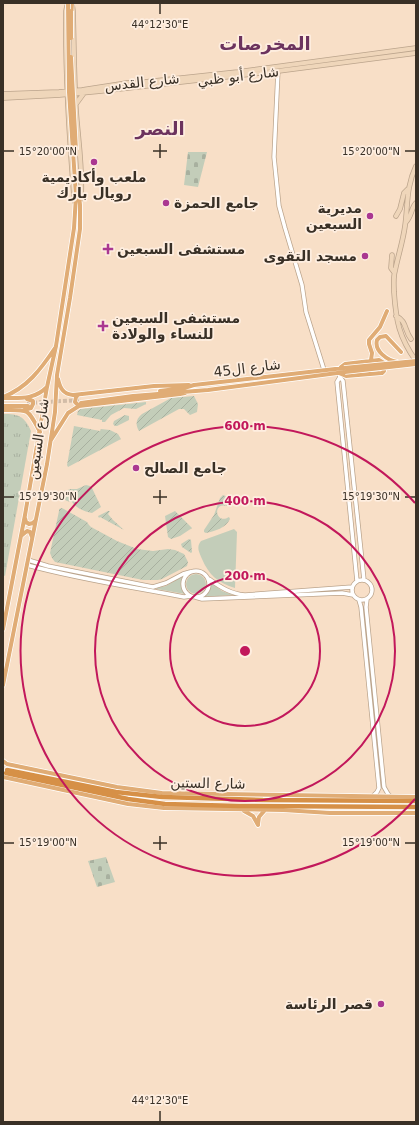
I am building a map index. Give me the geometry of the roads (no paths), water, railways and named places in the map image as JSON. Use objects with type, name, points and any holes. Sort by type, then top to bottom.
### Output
[{"type":"highway","name":"شارع الستين","points":[[6,773],[116,792],[170,798],[239,797],[416,801]]},
{"type":"highway","name":"شارع الستين","points":[[6,773],[119,797],[165,804],[240,808],[416,807]]},
{"type":"highway","points":[[111,801],[119,797]]},
{"type":"highway","points":[[239,797],[240,808]]},
{"type":"main road","points":[[68,3],[69,92],[78,195]]},
{"type":"main road","points":[[68,3],[66,10],[67,109],[74,196],[78,206]]},
{"type":"main road","points":[[72,3],[72,92],[78,195]]},
{"type":"main road","points":[[72,3],[74,82],[81,166],[78,206]]},
{"type":"main road","points":[[209,77],[416,48]]},
{"type":"main road","name":"شارع أبو ظبي","points":[[126,86],[278,71],[416,52]]},
{"type":"main road","points":[[66,73],[67,75],[71,76],[74,72]]},
{"type":"main road","points":[[74,82],[83,91]]},
{"type":"main road","points":[[59,94],[65,89],[66,85]]},
{"type":"main road","name":"شارع القدس","points":[[83,91],[126,86]]},
{"type":"main road","points":[[7,96],[67,95],[83,91]]},
{"type":"main road","points":[[76,107],[83,91]]},
{"type":"main road","points":[[59,94],[67,95]]},
{"type":"main road","points":[[67,109],[72,105],[76,107]]},
{"type":"main road","points":[[416,166],[408,188],[406,222],[394,272],[396,316],[398,325],[402,338],[416,362]]},
{"type":"main road","points":[[396,216],[404,193],[408,188]]},
{"type":"main road","name":"شارع السبعين","points":[[3,684],[51,441],[55,412],[57,375],[80,228],[78,195]]},
{"type":"main road","points":[[406,222],[410,217],[416,203]]},
{"type":"main road","name":"شارع السبعين","points":[[3,629],[25,515],[47,387],[56,346],[78,206]]},
{"type":"main road","points":[[392,255],[392,268],[394,272]]},
{"type":"main road","points":[[370,361],[372,356],[369,340],[380,327],[387,311]]},
{"type":"main road","points":[[396,316],[402,319],[406,332],[411,339]]},
{"type":"main road","points":[[399,362],[389,360],[385,357],[376,345],[376,340],[380,337],[386,336],[400,352]]},
{"type":"main road","points":[[3,397],[19,390],[35,376],[43,367],[56,346]]},
{"type":"main road","points":[[339,375],[346,376],[382,373],[384,371],[384,363],[379,360],[345,364],[343,369]]},
{"type":"main road","name":"شارع ال45","points":[[80,403],[180,394],[191,391],[343,369],[399,362],[416,362]]},
{"type":"main road","name":"شارع ال45","points":[[343,369],[416,362]]},
{"type":"main road","name":"شارع ال45","points":[[80,403],[184,388],[194,385],[325,372],[339,375],[343,369]]},
{"type":"main road","points":[[57,375],[59,384],[64,392],[68,395],[78,396],[154,386],[194,385]]},
{"type":"main road","points":[[24,398],[39,394],[47,387]]},
{"type":"main road","points":[[51,441],[68,413],[80,403],[75,402],[76,397],[78,396]]},
{"type":"main road","points":[[3,397],[24,398],[33,401],[31,408],[24,410],[3,410]]},
{"type":"main road","points":[[3,404],[27,404]]},
{"type":"main road","points":[[24,410],[32,417],[40,432]]},
{"type":"main road","points":[[25,515],[26,522],[29,524],[36,520]]},
{"type":"main road","points":[[21,537],[25,532],[29,531],[32,539]]},
{"type":"main road","name":"شارع الستين","points":[[4,763],[101,784],[170,794],[239,797],[416,797]]},
{"type":"main road","name":"شارع الستين","points":[[6,773],[111,801],[164,808],[240,808],[330,812],[416,813]]},
{"type":"main road","points":[[240,808],[251,815],[258,825],[260,817],[265,810]]},
{"type":"street","points":[[278,71],[274,157],[279,206],[284,228],[302,285],[306,312],[325,372]]},
{"type":"street","points":[[339,375],[343,381],[364,580]]},
{"type":"street","points":[[339,375],[337,382],[357,581]]},
{"type":"street","points":[[28,560],[132,585]]},
{"type":"street","points":[[27,565],[152,589],[184,597],[200,597],[207,592],[210,584],[209,579]]},
{"type":"street","points":[[152,589],[194,570],[201,571],[209,579],[236,596],[245,594],[352,587]]},
{"type":"street","points":[[190,572],[185,576],[182,584],[185,591],[193,597],[202,599],[236,596],[342,594],[352,595],[359,600],[367,599]]},
{"type":"street","points":[[352,595],[352,587],[357,581],[364,580],[369,583],[372,589],[371,595],[367,599],[366,608],[384,787],[388,794],[392,797]]},
{"type":"street","points":[[359,600],[379,788],[371,797]]},
{"type":"street","points":[[373,722],[378,720]]},
{"type":"tunnel","points":[[27,403],[81,400]]},
{"type":"place","name":"ملعب وأكاديمية رويال بارك","points":[[94,162]]},
{"type":"place","name":"جامع الحمزة","points":[[166,203]]},
{"type":"place","name":"مديرية السبعين","points":[[370,216]]},
{"type":"place","name":"مستشفى السبعين","points":[[108,249]]},
{"type":"place","name":"مسجد التقوى","points":[[365,256]]},
{"type":"place","name":"مستشفى السبعين للنساء والولادة","points":[[103,326]]},
{"type":"place","name":"جامع الصالح","points":[[136,468]]},
{"type":"place","name":"قصر الرئاسة","points":[[381,1004]]},
{"type":"district","name":"المخرصات","points":[[265,43]]},
{"type":"district","name":"النصر","points":[[160,128]]}]
